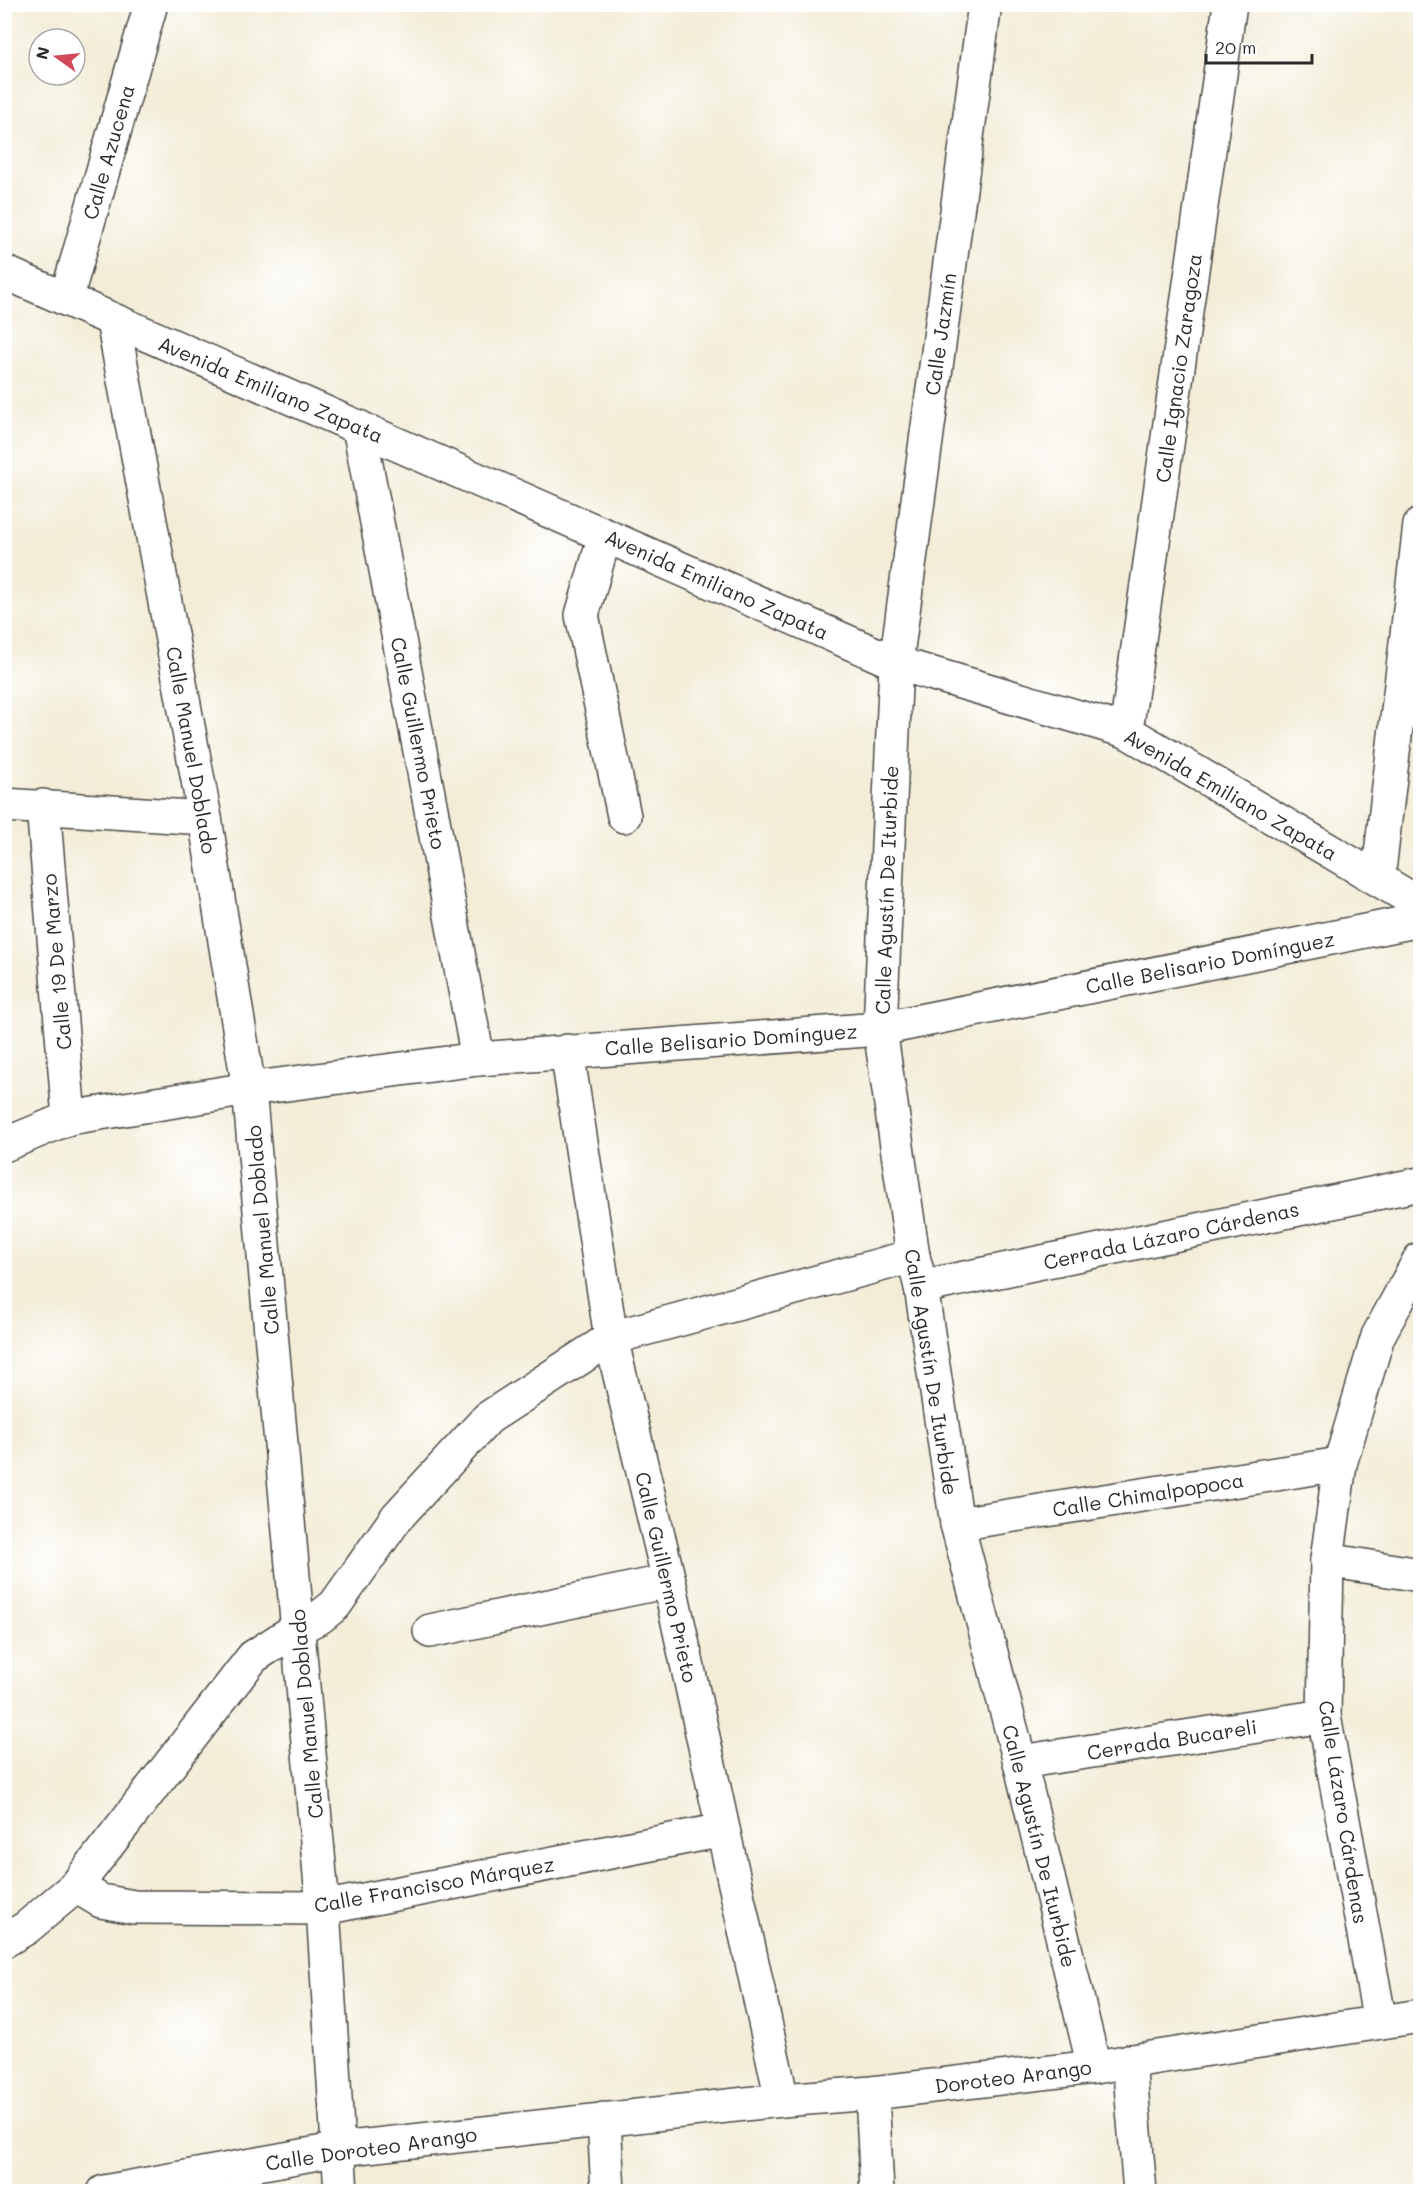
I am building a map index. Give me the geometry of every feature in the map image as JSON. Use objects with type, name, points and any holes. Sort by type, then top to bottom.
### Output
[{"type":"street","name":"Calle Azucena","points":[[66,299],[150,4]]},
{"type":"street","name":"Calle Jazmín","points":[[896,663],[984,4]]},
{"type":"street","name":"Calle Ignacio Zaragoza","points":[[1126,731],[1230,4]]},
{"type":"street","name":"Avenida Emiliano Zapata","points":[[4,272],[896,663],[1126,731],[1420,904]]},
{"type":"street","name":"Calle Manuel Doblado","points":[[113,321],[205,818],[249,1089],[323,1908],[341,2192]]},
{"type":"street","name":"Calle Guillermo Prieto","points":[[359,427],[478,1059]]},
{"type":"street","points":[[1378,879],[1420,525]]},
{"type":"street","points":[[605,535],[582,615],[624,816]]},
{"type":"street","name":"Calle Agustín De Iturbide","points":[[896,663],[880,1029],[913,1256],[921,1287],[957,1524],[1020,1762],[1094,2067]]},
{"type":"street","points":[[4,805],[205,818]]},
{"type":"street","name":"Calle 19 De Marzo","points":[[43,806],[69,1118]]},
{"type":"street","name":"Calle Belisario Domínguez","points":[[4,1145],[69,1118],[249,1089],[478,1059],[880,1029],[1420,920]]},
{"type":"street","name":"Calle Guillermo Prieto","points":[[567,1051],[611,1338],[669,1581],[782,2100]]},
{"type":"street","name":"Cerrada Lázaro Cárdenas","points":[[921,1287],[1420,1184]]},
{"type":"street","points":[[4,1941],[26,1928],[76,1886],[253,1657],[298,1628],[320,1617],[335,1605],[397,1517],[488,1418],[611,1338],[913,1256]]},
{"type":"street","name":"Calle Lázaro Cárdenas","points":[[1380,2022],[1324,1716],[1327,1560],[1340,1464],[1378,1336],[1420,1259]]},
{"type":"street","name":"Calle Chimalpopoca","points":[[957,1524],[1340,1464]]},
{"type":"street","points":[[1327,1560],[1420,1575]]},
{"type":"street","points":[[430,1631],[669,1581]]},
{"type":"street","name":"Cerrada Bucareli","points":[[1020,1762],[1324,1716]]},
{"type":"street","name":"Calle Francisco Márquez","points":[[76,1886],[101,1901],[134,1907],[323,1908],[723,1830]]},
{"type":"street","name":"Doroteo Arango","points":[[604,2119],[872,2093],[1094,2067],[1420,2016]]},
{"type":"street","points":[[1129,2061],[1140,2192]]},
{"type":"street","points":[[872,2093],[877,2192]]},
{"type":"street","points":[[604,2119],[608,2192]]},
{"type":"street","name":"Calle Doroteo Arango","points":[[104,2192],[340,2149],[604,2119]]}]
